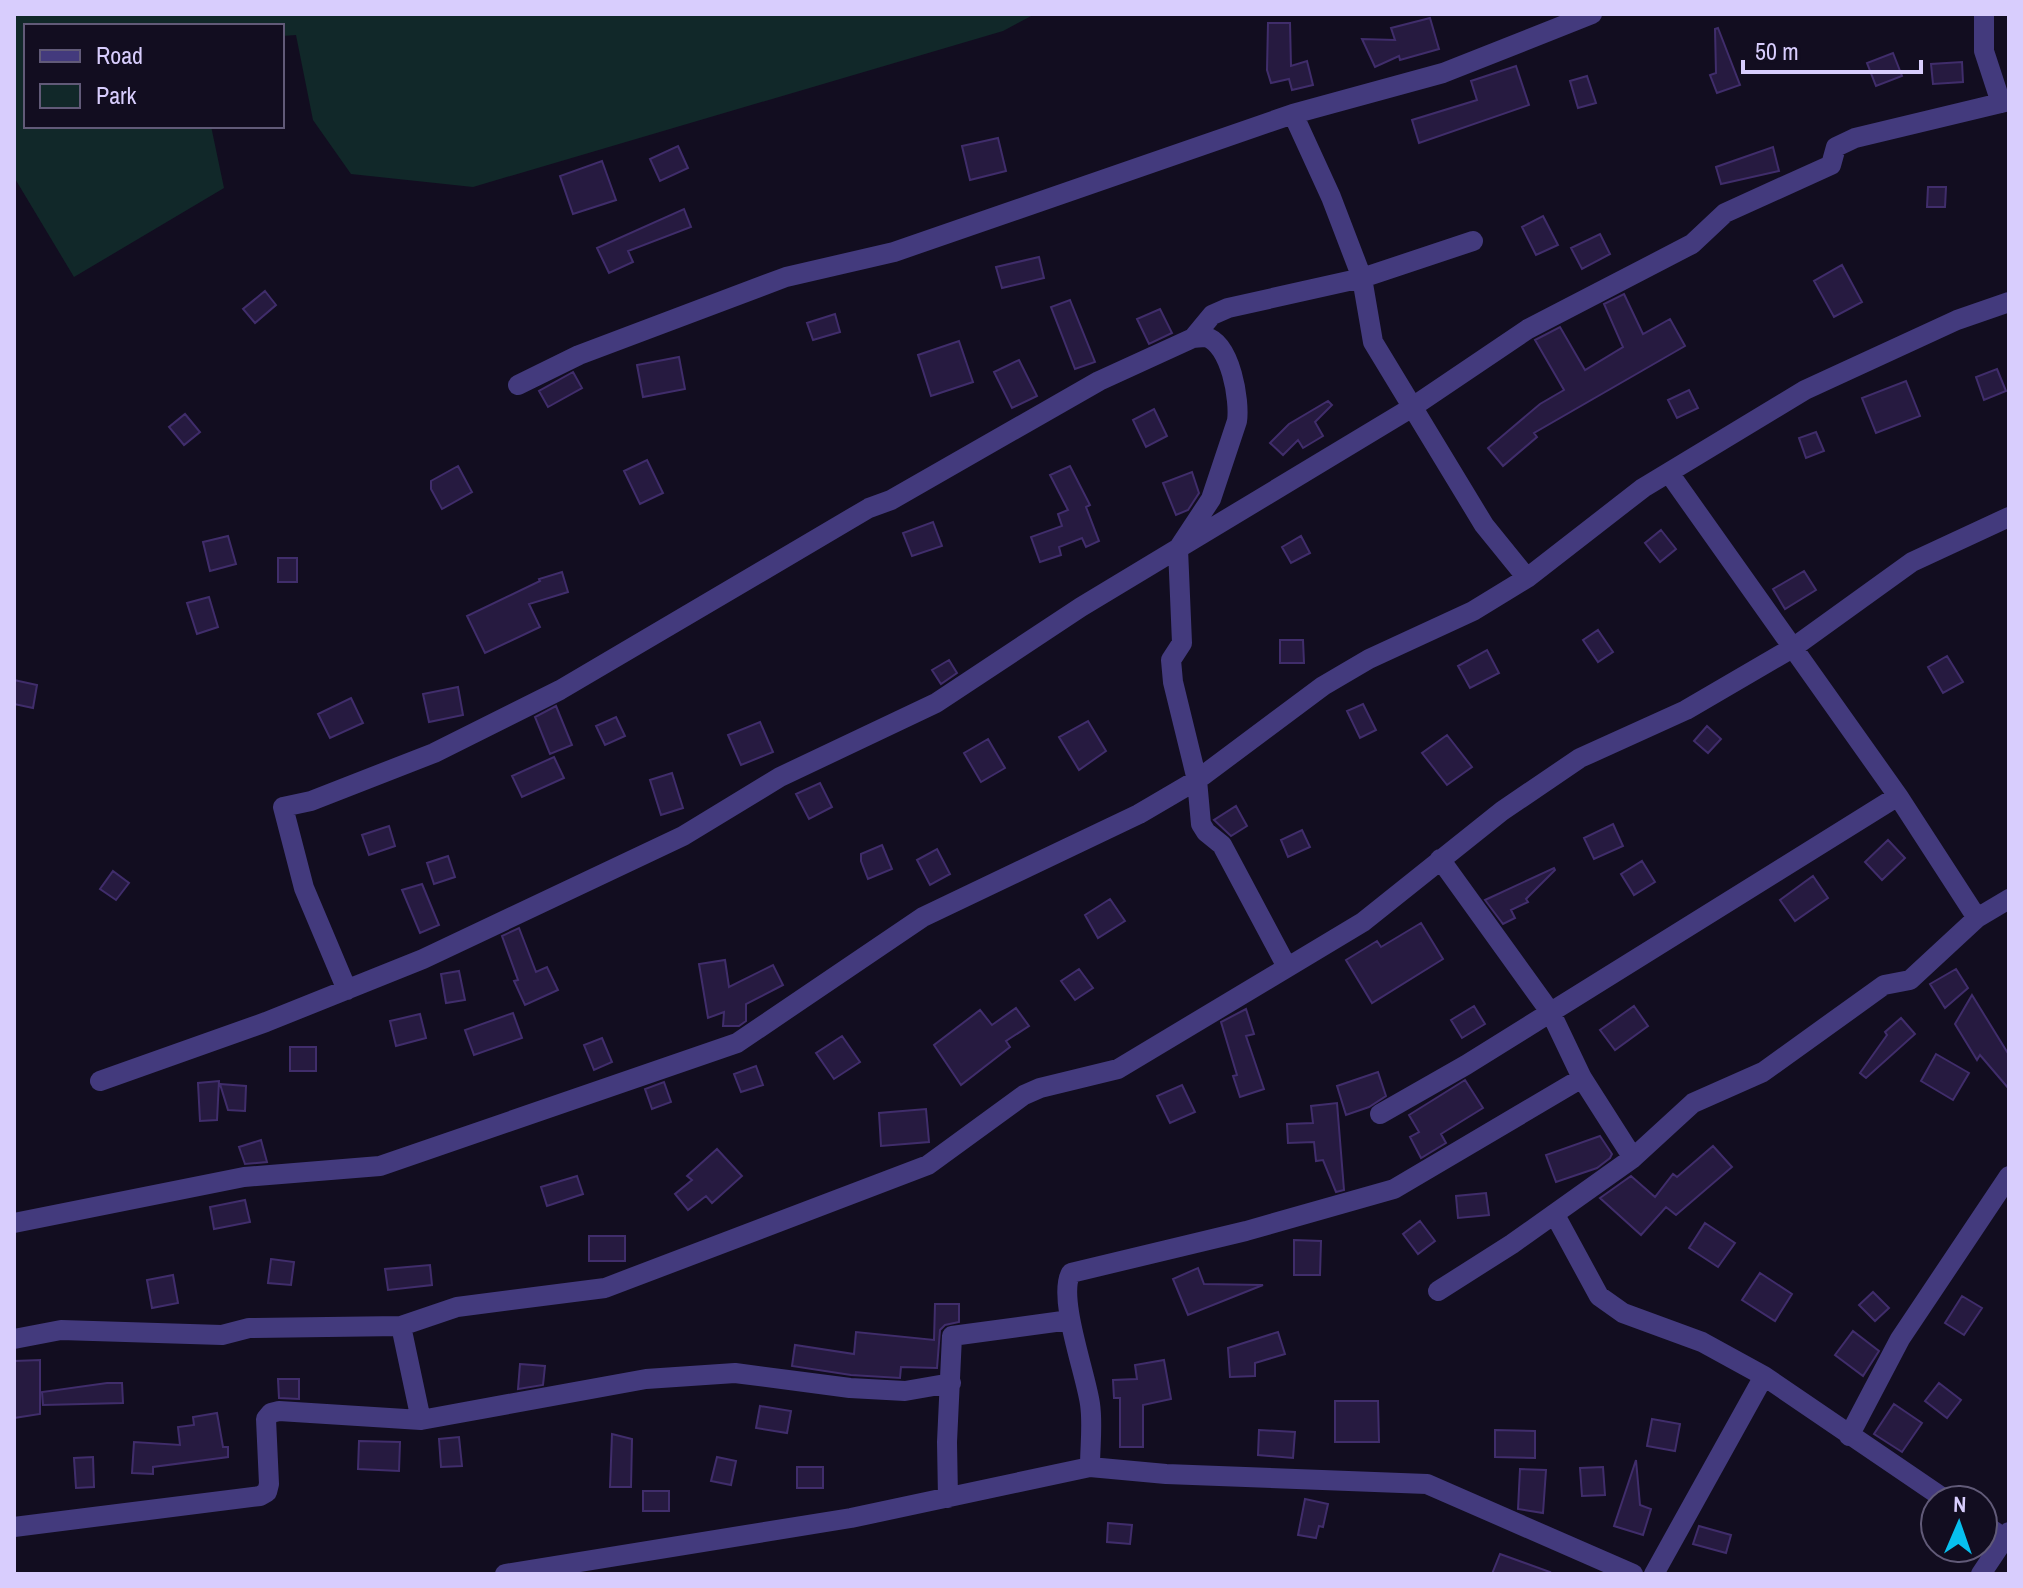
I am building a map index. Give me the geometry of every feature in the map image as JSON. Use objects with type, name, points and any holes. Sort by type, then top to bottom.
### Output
[{"type":"street","points":[[518,385],[579,355],[786,277],[894,252],[1293,114],[1443,73],[1592,14]]},
{"type":"street","points":[[100,1081],[423,959],[683,836],[780,777],[936,703],[1068,616],[1411,408],[1528,329],[1692,244],[1725,213],[1831,165],[1836,147],[1855,138],[2005,102],[1984,51],[1984,14]]},
{"type":"street","points":[[1293,114],[1331,197],[1362,278],[1373,342],[1484,525],[1527,578]]},
{"type":"street","points":[[1193,338],[1212,315],[1228,308],[1362,278],[1473,241]]},
{"type":"street","points":[[14,1223],[244,1177],[380,1166],[737,1043],[923,917],[1139,814],[1197,780],[1323,686],[1369,659],[1473,611],[1527,578],[1643,488],[1805,390],[1957,320],[2009,302]]},
{"type":"street","points":[[347,990],[304,888],[283,807],[311,801],[434,753],[560,690],[869,508],[891,500],[1099,381],[1193,338],[1206,337],[1215,343],[1229,365],[1239,407],[1211,499],[1178,549],[1182,643],[1171,660],[1173,682],[1197,780],[1201,824],[1222,845],[1287,967]]},
{"type":"street","points":[[1669,473],[1898,796],[1977,918]]},
{"type":"street","points":[[14,1339],[61,1330],[222,1335],[249,1328],[401,1326],[457,1307],[605,1288],[928,1165],[1024,1095],[1040,1088],[1118,1069],[1363,922],[1502,811],[1580,758],[1686,710],[1794,647],[1912,562],[2009,517]]},
{"type":"street","points":[[1380,1114],[1551,1013],[1898,796]]},
{"type":"street","points":[[1440,859],[1551,1013],[1582,1078],[1633,1158]]},
{"type":"street","points":[[1438,1291],[1555,1215],[1633,1158],[1693,1103],[1763,1072],[1884,985],[1910,980],[1977,918],[2008,903]]},
{"type":"street","points":[[1090,1467],[1090,1407],[1070,1320],[1067,1279],[1077,1270],[1246,1231],[1394,1189],[1582,1078]]},
{"type":"street","points":[[1849,1436],[1900,1339],[2009,1176]]},
{"type":"street","points":[[1555,1215],[1599,1296],[1623,1313],[1702,1342],[1764,1376],[1922,1484]]},
{"type":"street","points":[[948,1498],[952,1336],[1070,1320]]},
{"type":"street","points":[[401,1326],[421,1420]]},
{"type":"street","points":[[14,1527],[260,1496],[267,1492],[269,1484],[266,1419],[271,1413],[279,1411],[421,1420],[646,1379],[745,1373],[850,1388],[905,1391],[951,1383]]},
{"type":"street","points":[[1654,1574],[1764,1376]]},
{"type":"street","points":[[505,1574],[851,1518],[1090,1467],[1166,1474],[1427,1484],[1633,1574]]},
{"type":"street","points":[[1981,1574],[2007,1536]]},
{"type":"green space","points":[[14,14],[1035,14],[1003,31],[473,187],[351,174],[313,120],[296,35],[284,36],[284,24],[24,24],[24,128],[211,128],[224,188],[74,277],[14,177]]},
{"type":"building","points":[[1430,18],[1439,49],[1400,60],[1399,56],[1375,67],[1362,39],[1395,40],[1391,28]]},
{"type":"building","points":[[1268,23],[1290,23],[1291,66],[1307,61],[1313,85],[1292,90],[1289,79],[1271,83],[1267,70]]},
{"type":"building","points":[[1718,28],[1740,85],[1717,93],[1710,75],[1716,73],[1715,29]]},
{"type":"building","points":[[1893,53],[1902,76],[1876,86],[1867,63]]},
{"type":"building","points":[[1962,62],[1963,82],[1933,84],[1931,64]]},
{"type":"building","points":[[1516,66],[1529,105],[1419,143],[1412,120],[1477,100],[1471,81]]},
{"type":"building","points":[[1587,76],[1596,103],[1578,108],[1570,81]]},
{"type":"building","points":[[998,138],[1006,171],[970,180],[962,146]]},
{"type":"building","points":[[678,146],[688,168],[660,181],[650,159]]},
{"type":"building","points":[[1773,147],[1779,171],[1721,184],[1716,167]]},
{"type":"building","points":[[602,161],[616,200],[573,214],[560,176]]},
{"type":"building","points":[[1928,187],[1946,187],[1945,207],[1927,207]]},
{"type":"building","points":[[684,209],[691,227],[628,251],[633,262],[609,273],[597,248]]},
{"type":"building","points":[[1543,216],[1558,245],[1536,255],[1522,227]]},
{"type":"building","points":[[1600,234],[1610,254],[1582,269],[1571,248]]},
{"type":"building","points":[[1039,257],[1044,278],[1002,288],[996,267]]},
{"type":"building","points":[[1842,265],[1862,302],[1834,317],[1814,281]]},
{"type":"building","points":[[265,291],[276,305],[255,323],[243,309]]},
{"type":"building","points":[[1624,294],[1643,334],[1670,319],[1685,346],[1534,433],[1537,437],[1503,466],[1488,448],[1540,404],[1564,390],[1535,340],[1560,327],[1585,370],[1623,347],[1604,304]]},
{"type":"building","points":[[1070,300],[1095,362],[1075,369],[1051,307]]},
{"type":"building","points":[[1160,309],[1172,333],[1149,344],[1137,319]]},
{"type":"building","points":[[835,314],[840,332],[813,340],[807,323]]},
{"type":"building","points":[[959,341],[973,382],[931,396],[918,355]]},
{"type":"building","points":[[679,357],[685,389],[643,397],[637,365]]},
{"type":"building","points":[[1019,360],[1037,396],[1012,408],[994,372]]},
{"type":"building","points":[[1997,369],[2006,391],[1984,400],[1976,377]]},
{"type":"building","points":[[573,372],[582,388],[548,407],[539,391]]},
{"type":"building","points":[[1906,381],[1920,416],[1876,433],[1862,398]]},
{"type":"building","points":[[1689,390],[1698,408],[1677,418],[1668,400]]},
{"type":"building","points":[[1328,401],[1332,405],[1315,422],[1323,436],[1303,448],[1298,440],[1283,455],[1270,443],[1289,424]]},
{"type":"building","points":[[1154,409],[1167,436],[1146,447],[1133,420]]},
{"type":"building","points":[[185,414],[200,432],[184,445],[169,427]]},
{"type":"building","points":[[1816,432],[1824,451],[1806,458],[1799,438]]},
{"type":"building","points":[[647,460],[663,493],[640,504],[624,471]]},
{"type":"building","points":[[458,466],[472,492],[442,509],[431,489],[431,481]]},
{"type":"building","points":[[1070,466],[1090,505],[1086,507],[1099,541],[1086,547],[1082,538],[1059,547],[1061,555],[1040,562],[1031,537],[1062,526],[1058,514],[1068,510],[1050,475]]},
{"type":"building","points":[[1192,472],[1199,493],[1188,510],[1176,515],[1163,483]]},
{"type":"building","points":[[933,522],[942,546],[912,556],[903,533]]},
{"type":"building","points":[[1661,530],[1676,549],[1660,562],[1645,543]]},
{"type":"building","points":[[228,536],[236,564],[210,571],[203,542]]},
{"type":"building","points":[[1301,536],[1310,553],[1291,563],[1282,547]]},
{"type":"building","points":[[278,558],[297,558],[297,582],[278,582]]},
{"type":"building","points":[[1804,571],[1816,590],[1785,609],[1773,589]]},
{"type":"building","points":[[562,572],[568,592],[529,604],[540,627],[485,653],[467,616],[539,579]]},
{"type":"building","points":[[209,597],[218,627],[197,634],[187,603]]},
{"type":"building","points":[[1598,630],[1613,652],[1598,662],[1583,640]]},
{"type":"building","points":[[1280,640],[1303,640],[1304,663],[1280,663]]},
{"type":"building","points":[[1487,650],[1499,673],[1470,688],[1458,666]]},
{"type":"building","points":[[1947,656],[1963,682],[1943,693],[1928,667]]},
{"type":"building","points":[[949,660],[957,673],[941,684],[932,670]]},
{"type":"building","points":[[14,680],[37,685],[33,708],[14,704]]},
{"type":"building","points":[[458,687],[463,715],[429,722],[423,694]]},
{"type":"building","points":[[351,698],[363,723],[330,738],[318,714]]},
{"type":"building","points":[[1363,704],[1376,730],[1360,738],[1347,711]]},
{"type":"building","points":[[556,706],[572,745],[550,754],[535,717]]},
{"type":"building","points":[[616,717],[625,736],[605,745],[596,726]]},
{"type":"building","points":[[1088,721],[1106,751],[1079,770],[1059,737]]},
{"type":"building","points":[[760,722],[773,752],[741,765],[728,735]]},
{"type":"building","points":[[1707,726],[1721,739],[1708,753],[1694,741]]},
{"type":"building","points":[[1447,735],[1472,767],[1447,785],[1422,753]]},
{"type":"building","points":[[988,739],[1005,768],[981,782],[964,753]]},
{"type":"building","points":[[554,757],[564,778],[522,797],[512,776]]},
{"type":"building","points":[[672,773],[683,808],[661,815],[650,780]]},
{"type":"building","points":[[820,783],[832,807],[809,819],[796,794]]},
{"type":"building","points":[[1236,806],[1247,826],[1231,836],[1214,820]]},
{"type":"building","points":[[1613,824],[1623,846],[1594,859],[1584,838]]},
{"type":"building","points":[[389,826],[395,846],[369,855],[362,835]]},
{"type":"building","points":[[1302,830],[1310,847],[1288,857],[1281,840]]},
{"type":"building","points":[[1888,840],[1905,858],[1882,880],[1865,862]]},
{"type":"building","points":[[882,845],[892,869],[868,879],[861,854]]},
{"type":"building","points":[[937,849],[950,874],[930,885],[917,860]]},
{"type":"building","points":[[448,856],[455,877],[434,884],[427,863]]},
{"type":"building","points":[[1642,861],[1655,882],[1634,895],[1621,874]]},
{"type":"building","points":[[1554,868],[1526,899],[1528,902],[1511,910],[1515,918],[1503,924],[1485,900]]},
{"type":"building","points":[[113,871],[129,883],[116,900],[100,889]]},
{"type":"building","points":[[1813,876],[1828,898],[1795,921],[1780,900]]},
{"type":"building","points":[[422,884],[439,925],[420,933],[402,890]]},
{"type":"building","points":[[1110,899],[1125,921],[1098,938],[1085,915]]},
{"type":"building","points":[[1421,923],[1443,959],[1372,1003],[1346,960],[1377,941],[1381,947]]},
{"type":"building","points":[[519,928],[536,972],[547,967],[558,990],[525,1005],[514,981],[518,980],[502,936]]},
{"type":"building","points":[[725,960],[729,987],[773,965],[783,985],[746,1004],[746,1021],[739,1026],[723,1026],[724,1012],[708,1018],[699,964]]},
{"type":"building","points":[[1079,969],[1093,988],[1075,1000],[1061,981]]},
{"type":"building","points":[[1956,969],[1968,988],[1945,1008],[1930,984]]},
{"type":"building","points":[[459,971],[465,1000],[446,1003],[441,974]]},
{"type":"building","points":[[1972,995],[2009,1055],[2009,1089],[1980,1055],[1977,1060],[1955,1024]]},
{"type":"building","points":[[1474,1006],[1485,1024],[1462,1038],[1451,1020]]},
{"type":"building","points":[[1634,1006],[1648,1026],[1615,1050],[1600,1030]]},
{"type":"building","points":[[1016,1008],[1029,1026],[1006,1041],[1010,1047],[961,1085],[934,1045],[980,1010],[992,1025]]},
{"type":"building","points":[[1246,1009],[1254,1034],[1246,1036],[1264,1089],[1240,1097],[1233,1076],[1237,1075],[1221,1022]]},
{"type":"building","points":[[513,1013],[522,1038],[474,1055],[465,1030]]},
{"type":"building","points":[[420,1014],[426,1038],[396,1046],[390,1021]]},
{"type":"building","points":[[1901,1018],[1915,1034],[1866,1078],[1860,1073],[1887,1035],[1885,1032]]},
{"type":"building","points":[[842,1036],[860,1062],[834,1079],[816,1053]]},
{"type":"building","points":[[602,1038],[612,1062],[594,1070],[584,1045]]},
{"type":"building","points":[[290,1047],[316,1047],[316,1071],[290,1071]]},
{"type":"building","points":[[1936,1054],[1969,1073],[1953,1100],[1921,1081]]},
{"type":"building","points":[[756,1066],[763,1085],[741,1092],[734,1074]]},
{"type":"building","points":[[1378,1072],[1386,1096],[1369,1107],[1346,1115],[1337,1086]]},
{"type":"building","points":[[1465,1080],[1483,1108],[1441,1134],[1446,1143],[1421,1158],[1410,1137],[1419,1132],[1409,1115]]},
{"type":"building","points":[[219,1081],[217,1120],[200,1121],[198,1083]]},
{"type":"building","points":[[664,1082],[671,1102],[652,1109],[645,1089]]},
{"type":"building","points":[[220,1084],[246,1086],[245,1111],[228,1110]]},
{"type":"building","points":[[1182,1085],[1195,1112],[1170,1123],[1157,1096]]},
{"type":"building","points":[[1337,1103],[1344,1190],[1336,1192],[1323,1160],[1316,1161],[1314,1142],[1288,1143],[1287,1124],[1313,1123],[1311,1106]]},
{"type":"building","points":[[926,1109],[929,1142],[881,1146],[879,1113]]},
{"type":"building","points":[[1600,1136],[1612,1154],[1610,1158],[1597,1168],[1556,1182],[1546,1155]]},
{"type":"building","points":[[261,1140],[267,1162],[245,1164],[239,1147]]},
{"type":"building","points":[[1713,1146],[1732,1167],[1676,1215],[1666,1207],[1641,1235],[1600,1198],[1631,1176],[1655,1197],[1673,1174],[1677,1177]]},
{"type":"building","points":[[717,1149],[742,1176],[712,1203],[706,1196],[688,1210],[675,1194],[692,1180],[687,1176]]},
{"type":"building","points":[[577,1176],[583,1194],[547,1206],[541,1187]]},
{"type":"building","points":[[1486,1193],[1489,1215],[1458,1218],[1456,1196]]},
{"type":"building","points":[[245,1200],[250,1222],[214,1229],[210,1207]]},
{"type":"building","points":[[1420,1221],[1435,1241],[1418,1254],[1403,1234]]},
{"type":"building","points":[[1705,1223],[1735,1243],[1718,1267],[1689,1248]]},
{"type":"building","points":[[589,1236],[625,1236],[625,1261],[589,1261]]},
{"type":"building","points":[[1294,1240],[1321,1241],[1320,1275],[1294,1275]]},
{"type":"building","points":[[271,1259],[294,1262],[291,1285],[268,1283]]},
{"type":"building","points":[[430,1265],[432,1285],[388,1290],[385,1269]]},
{"type":"building","points":[[1198,1268],[1204,1284],[1263,1285],[1188,1315],[1173,1279]]},
{"type":"building","points":[[1760,1273],[1792,1294],[1775,1321],[1742,1300]]},
{"type":"building","points":[[173,1275],[178,1303],[152,1308],[147,1280]]},
{"type":"building","points":[[1873,1292],[1889,1308],[1875,1321],[1859,1305]]},
{"type":"building","points":[[1962,1296],[1982,1308],[1964,1335],[1945,1323]]},
{"type":"building","points":[[935,1304],[959,1304],[959,1322],[945,1325],[940,1330],[937,1368],[901,1367],[900,1378],[851,1375],[792,1366],[795,1345],[854,1354],[856,1332],[934,1340]]},
{"type":"building","points":[[1853,1331],[1879,1351],[1863,1376],[1835,1355]]},
{"type":"building","points":[[1278,1332],[1285,1354],[1255,1363],[1255,1376],[1230,1377],[1228,1348]]},
{"type":"building","points":[[40,1360],[40,1414],[14,1418],[14,1361]]},
{"type":"building","points":[[1164,1360],[1171,1399],[1143,1405],[1143,1447],[1120,1447],[1120,1398],[1114,1398],[1113,1380],[1137,1379],[1135,1365]]},
{"type":"building","points":[[520,1364],[545,1366],[543,1385],[518,1389]]},
{"type":"building","points":[[278,1379],[299,1379],[299,1399],[279,1398]]},
{"type":"building","points":[[122,1383],[123,1403],[43,1405],[42,1392]]},
{"type":"building","points":[[1939,1383],[1961,1400],[1947,1418],[1925,1401]]},
{"type":"building","points":[[1335,1401],[1378,1401],[1379,1442],[1335,1442]]},
{"type":"building","points":[[1894,1404],[1922,1423],[1902,1452],[1874,1434]]},
{"type":"building","points":[[760,1406],[791,1411],[787,1433],[756,1428]]},
{"type":"building","points":[[217,1413],[223,1447],[228,1447],[228,1457],[153,1467],[153,1474],[132,1473],[134,1442],[180,1445],[178,1427],[194,1425],[193,1417]]},
{"type":"building","points":[[1652,1419],[1680,1424],[1675,1451],[1647,1446]]},
{"type":"building","points":[[1259,1430],[1295,1432],[1293,1458],[1258,1455]]},
{"type":"building","points":[[1495,1430],[1535,1431],[1535,1458],[1495,1457]]},
{"type":"building","points":[[612,1434],[632,1439],[631,1487],[610,1487]]},
{"type":"building","points":[[459,1437],[462,1466],[441,1467],[439,1439]]},
{"type":"building","points":[[359,1441],[400,1442],[399,1471],[358,1469]]},
{"type":"building","points":[[93,1457],[94,1487],[76,1488],[74,1458]]},
{"type":"building","points":[[717,1457],[736,1461],[731,1485],[711,1481]]},
{"type":"building","points":[[1636,1460],[1640,1505],[1651,1509],[1643,1535],[1614,1526]]},
{"type":"building","points":[[797,1467],[823,1467],[823,1488],[797,1488]]},
{"type":"building","points":[[1603,1467],[1605,1495],[1582,1496],[1580,1468]]},
{"type":"building","points":[[1520,1469],[1546,1470],[1543,1513],[1518,1509]]},
{"type":"building","points":[[643,1491],[669,1491],[669,1511],[643,1511]]},
{"type":"building","points":[[1305,1499],[1328,1504],[1323,1527],[1319,1526],[1316,1538],[1298,1535]]},
{"type":"building","points":[[1108,1523],[1132,1525],[1130,1544],[1107,1542]]},
{"type":"building","points":[[1699,1526],[1731,1535],[1726,1553],[1693,1544]]},
{"type":"building","points":[[1500,1554],[1550,1572],[1492,1574]]}]
